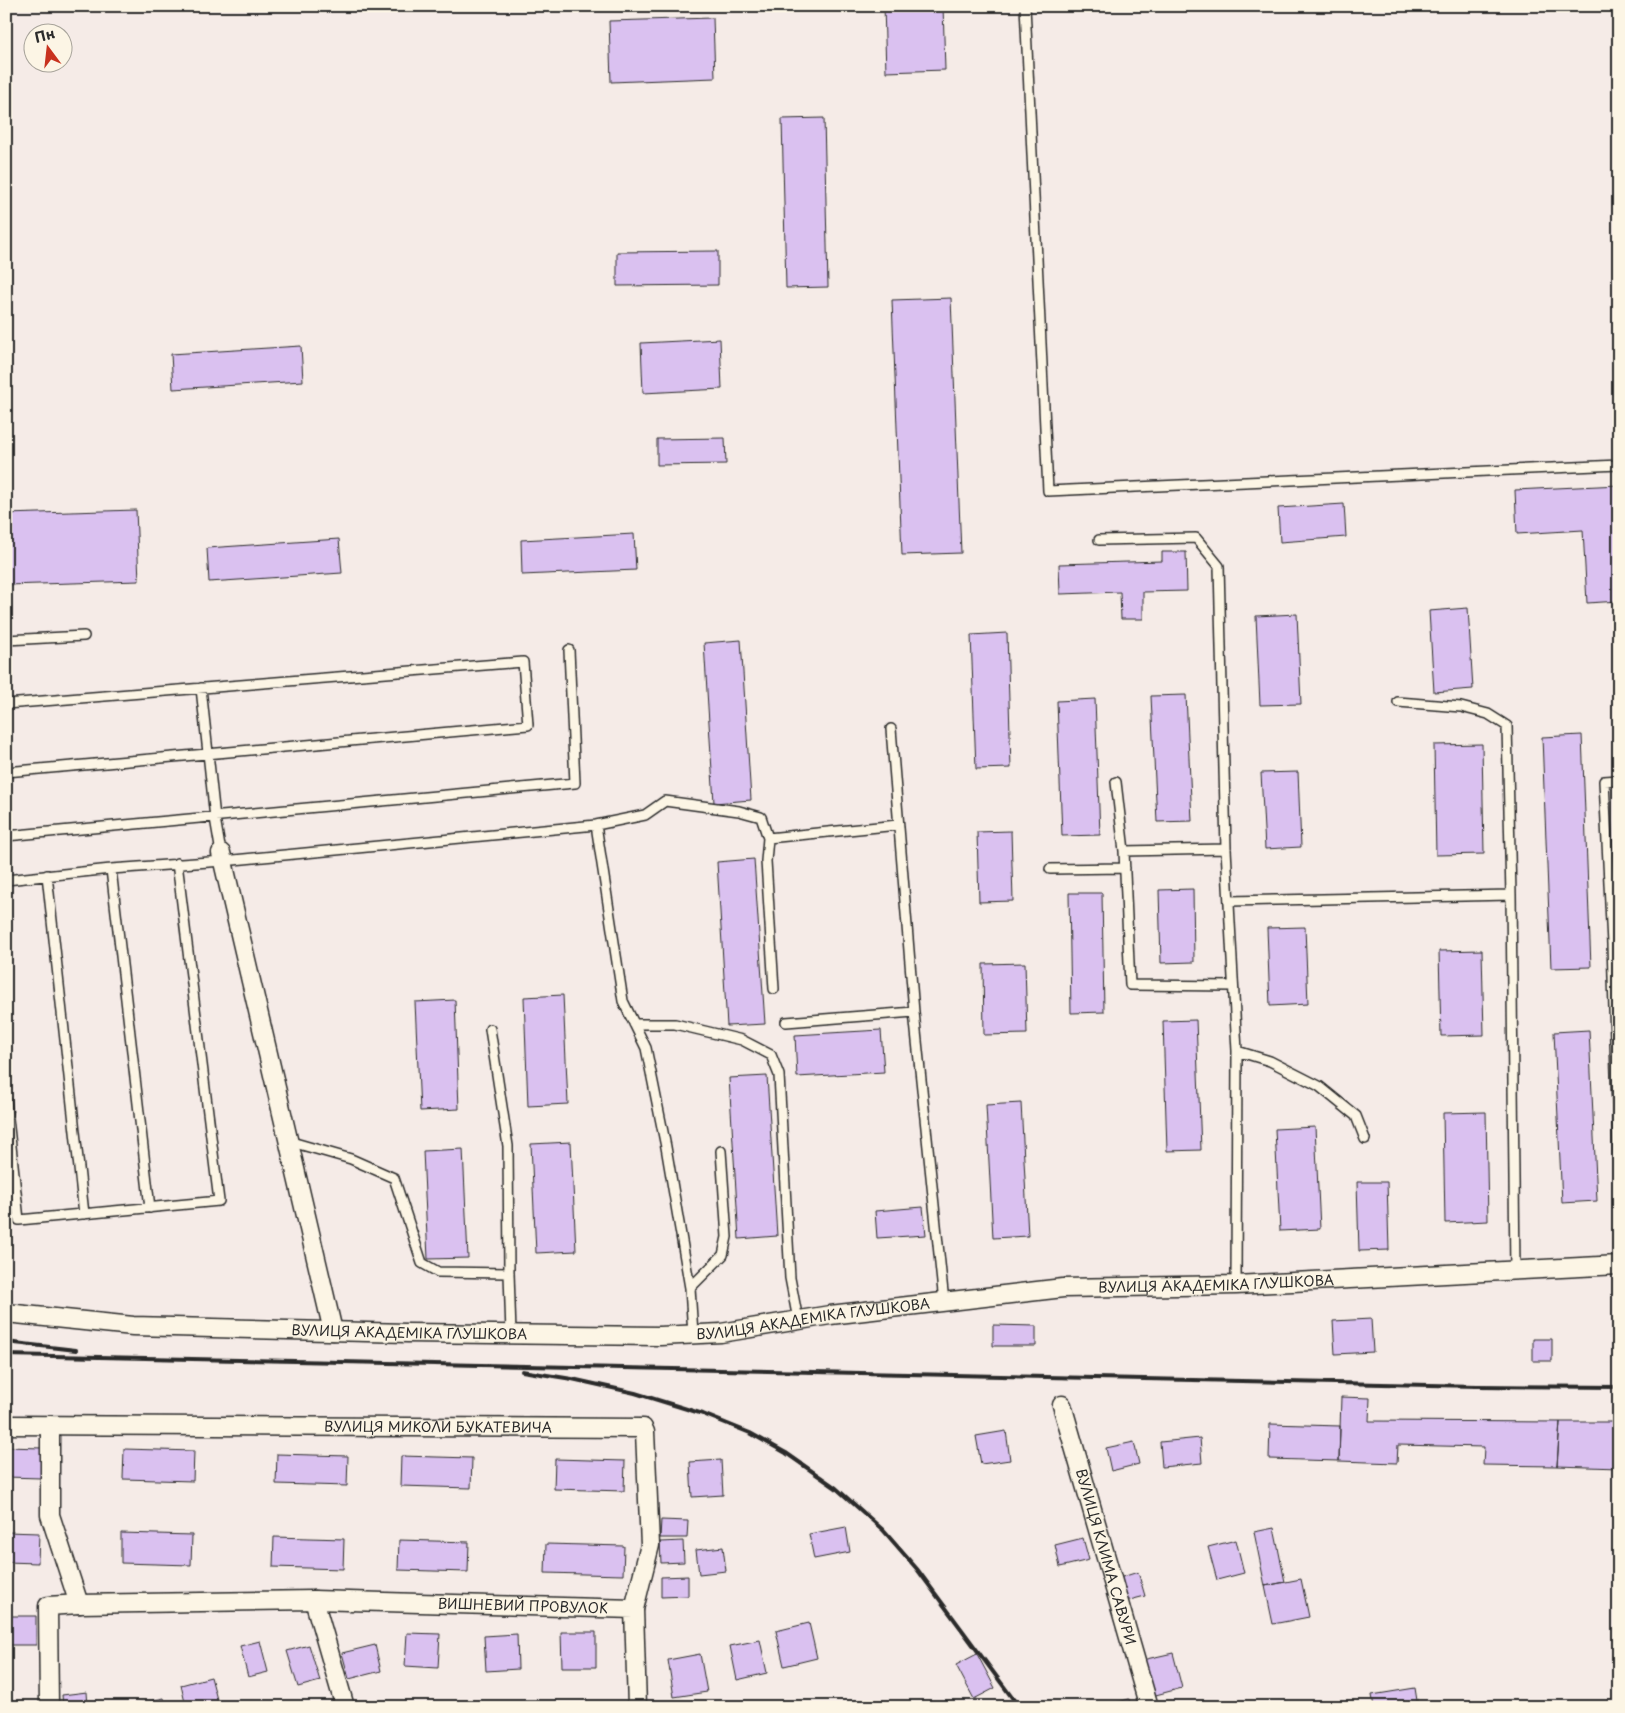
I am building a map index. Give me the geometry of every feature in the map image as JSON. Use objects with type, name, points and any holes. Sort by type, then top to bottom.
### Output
[{"type":"street","points":[[222,857],[333,1331]]},
{"type":"street","name":"ВУЛИЦЯ АКАДЕМІКА ГЛУШКОВА","points":[[6,1313],[134,1326],[660,1336],[721,1333],[798,1320],[1063,1288],[1236,1285],[1619,1265]]},
{"type":"street","name":"ВУЛИЦЯ КЛИМА САВУРИ","points":[[1062,1405],[1149,1707]]},
{"type":"street","name":"ВУЛИЦЯ МИКОЛИ БУКАТЕВИЧА","points":[[6,1425],[643,1428],[645,1432],[650,1545],[634,1609]]},
{"type":"street","points":[[50,1425],[50,1515],[79,1604]]},
{"type":"street","points":[[314,1600],[345,1707]]},
{"type":"street","name":"ВИШНЕВИЙ ПРОВУЛОК","points":[[49,1707],[48,1606],[314,1600],[634,1609]]},
{"type":"street","points":[[634,1609],[637,1707]]},
{"type":"lane","points":[[1025,6],[1048,491],[1619,465]]},
{"type":"lane","points":[[1099,540],[1196,538],[1218,566],[1226,849],[1238,1052],[1236,1285]]},
{"type":"lane","points":[[6,640],[84,636]]},
{"type":"lane","points":[[6,836],[575,783],[569,650]]},
{"type":"lane","points":[[6,704],[523,662],[528,725],[6,772]]},
{"type":"lane","points":[[201,688],[215,818],[222,857]]},
{"type":"lane","points":[[1398,702],[1461,707],[1488,714],[1507,726],[1511,895],[1515,1271]]},
{"type":"lane","points":[[891,729],[914,1012],[944,1302]]},
{"type":"lane","points":[[1619,780],[1604,781],[1615,944],[1619,1171]]},
{"type":"lane","points":[[1116,782],[1124,851],[1130,985],[1233,986]]},
{"type":"lane","points":[[6,880],[222,857],[596,825],[645,815],[665,801],[739,811],[761,817],[768,838],[766,861],[774,989]]},
{"type":"lane","points":[[596,825],[623,1002],[646,1048],[666,1147],[690,1288],[693,1334]]},
{"type":"lane","points":[[768,838],[898,825]]},
{"type":"lane","points":[[1124,851],[1226,849]]},
{"type":"lane","points":[[6,1100],[19,1220],[219,1200],[177,863]]},
{"type":"lane","points":[[1050,869],[1125,868]]},
{"type":"lane","points":[[111,869],[150,1208]]},
{"type":"lane","points":[[47,876],[84,1214]]},
{"type":"lane","points":[[1229,901],[1511,895]]},
{"type":"lane","points":[[786,1022],[914,1012]]},
{"type":"lane","points":[[634,1024],[676,1024],[742,1040],[771,1055],[779,1075],[790,1278],[798,1320]]},
{"type":"lane","points":[[490,1029],[508,1146],[511,1334]]},
{"type":"lane","points":[[1238,1052],[1270,1061],[1319,1086],[1356,1116],[1366,1139]]},
{"type":"lane","points":[[288,1141],[351,1159],[394,1178],[422,1263],[438,1272],[509,1273]]},
{"type":"lane","points":[[690,1288],[723,1255],[727,1237],[721,1151]]},
{"type":"building","points":[[884,6],[943,6],[945,70],[886,72]]},
{"type":"building","points":[[713,18],[715,78],[611,82],[609,21]]},
{"type":"building","points":[[824,118],[828,287],[786,288],[782,119]]},
{"type":"building","points":[[718,251],[718,285],[617,286],[617,252]]},
{"type":"building","points":[[951,298],[961,553],[902,555],[892,300]]},
{"type":"building","points":[[720,339],[722,389],[643,393],[641,343]]},
{"type":"building","points":[[301,346],[303,381],[173,389],[171,354]]},
{"type":"building","points":[[725,438],[726,464],[657,465],[657,439]]},
{"type":"building","points":[[1619,485],[1619,601],[1587,603],[1583,530],[1517,534],[1515,490]]},
{"type":"building","points":[[1344,504],[1346,537],[1280,542],[1278,508]]},
{"type":"building","points":[[136,510],[139,581],[6,585],[6,514]]},
{"type":"building","points":[[634,534],[636,570],[522,575],[521,540]]},
{"type":"building","points":[[339,539],[342,573],[209,582],[207,548]]},
{"type":"building","points":[[1162,552],[1186,552],[1187,591],[1143,592],[1143,619],[1121,619],[1120,592],[1060,594],[1059,564],[1162,561]]},
{"type":"building","points":[[1468,608],[1473,689],[1434,692],[1429,611]]},
{"type":"building","points":[[1297,614],[1301,704],[1260,705],[1256,616]]},
{"type":"building","points":[[1007,633],[1011,768],[976,769],[971,635]]},
{"type":"building","points":[[741,640],[751,800],[714,803],[704,643]]},
{"type":"building","points":[[1186,695],[1192,821],[1157,822],[1151,696]]},
{"type":"building","points":[[1095,699],[1100,835],[1062,836],[1057,701]]},
{"type":"building","points":[[1582,735],[1591,967],[1551,968],[1542,737]]},
{"type":"building","points":[[1482,744],[1484,854],[1436,855],[1434,745]]},
{"type":"building","points":[[1298,772],[1301,847],[1265,849],[1261,773]]},
{"type":"building","points":[[1011,831],[1013,901],[979,902],[977,832]]},
{"type":"building","points":[[754,859],[765,1024],[727,1026],[717,862]]},
{"type":"building","points":[[1193,889],[1194,962],[1161,963],[1159,890]]},
{"type":"building","points":[[1069,893],[1102,893],[1104,1012],[1071,1013]]},
{"type":"building","points":[[1305,927],[1308,1004],[1270,1006],[1267,928]]},
{"type":"building","points":[[1482,950],[1484,1035],[1441,1036],[1439,951]]},
{"type":"building","points":[[1025,963],[1027,1034],[984,1035],[983,964]]},
{"type":"building","points":[[563,995],[568,1104],[528,1106],[524,997]]},
{"type":"building","points":[[455,1000],[459,1109],[420,1111],[415,1002]]},
{"type":"building","points":[[1196,1020],[1201,1150],[1167,1151],[1163,1021]]},
{"type":"building","points":[[881,1030],[884,1072],[797,1077],[795,1035]]},
{"type":"building","points":[[1589,1030],[1597,1201],[1562,1203],[1554,1032]]},
{"type":"building","points":[[767,1076],[777,1236],[739,1239],[729,1078]]},
{"type":"building","points":[[1021,1103],[1028,1236],[993,1238],[986,1105]]},
{"type":"building","points":[[1486,1112],[1488,1221],[1445,1223],[1443,1113]]},
{"type":"building","points":[[1315,1127],[1320,1229],[1280,1231],[1275,1129]]},
{"type":"building","points":[[571,1142],[576,1251],[536,1253],[531,1144]]},
{"type":"building","points":[[463,1149],[468,1258],[428,1259],[423,1151]]},
{"type":"building","points":[[1357,1182],[1387,1182],[1389,1250],[1359,1251]]},
{"type":"building","points":[[923,1207],[926,1235],[877,1238],[875,1211]]},
{"type":"building","points":[[1371,1319],[1373,1352],[1335,1354],[1333,1321]]},
{"type":"building","points":[[993,1325],[1036,1326],[1036,1346],[993,1346]]},
{"type":"building","points":[[1533,1339],[1552,1339],[1552,1361],[1533,1361]]},
{"type":"building","points":[[1341,1397],[1370,1398],[1369,1421],[1560,1422],[1557,1466],[1483,1465],[1484,1447],[1398,1445],[1397,1463],[1339,1461]]},
{"type":"building","points":[[1560,1422],[1619,1422],[1619,1468],[1557,1466]]},
{"type":"building","points":[[1270,1424],[1340,1426],[1339,1461],[1269,1459]]},
{"type":"building","points":[[1006,1431],[1010,1460],[981,1464],[976,1436]]},
{"type":"building","points":[[1200,1438],[1202,1463],[1162,1467],[1160,1442]]},
{"type":"building","points":[[1134,1442],[1139,1464],[1111,1471],[1106,1448]]},
{"type":"building","points":[[6,1447],[42,1448],[41,1478],[6,1477]]},
{"type":"building","points":[[124,1449],[194,1451],[193,1481],[123,1479]]},
{"type":"building","points":[[277,1454],[348,1456],[347,1486],[276,1484]]},
{"type":"building","points":[[401,1456],[472,1458],[471,1488],[400,1486]]},
{"type":"building","points":[[555,1459],[625,1461],[624,1491],[554,1489]]},
{"type":"building","points":[[721,1460],[723,1495],[692,1497],[690,1462]]},
{"type":"building","points":[[661,1520],[688,1521],[687,1538],[660,1538]]},
{"type":"building","points":[[846,1527],[850,1552],[814,1559],[809,1534]]},
{"type":"building","points":[[1274,1528],[1285,1582],[1265,1586],[1254,1532]]},
{"type":"building","points":[[6,1532],[39,1533],[38,1563],[6,1562]]},
{"type":"building","points":[[121,1533],[192,1535],[191,1565],[121,1563]]},
{"type":"building","points":[[274,1537],[344,1539],[343,1569],[273,1567]]},
{"type":"building","points":[[1083,1538],[1089,1560],[1060,1567],[1055,1545]]},
{"type":"building","points":[[399,1540],[469,1542],[468,1572],[398,1570]]},
{"type":"building","points":[[1236,1540],[1244,1573],[1217,1580],[1208,1547]]},
{"type":"building","points":[[683,1541],[684,1562],[661,1563],[660,1542]]},
{"type":"building","points":[[546,1544],[624,1546],[623,1575],[545,1573]]},
{"type":"building","points":[[723,1547],[726,1571],[699,1574],[696,1550]]},
{"type":"building","points":[[1138,1572],[1145,1596],[1122,1602],[1116,1579]]},
{"type":"building","points":[[688,1576],[688,1596],[661,1597],[661,1577]]},
{"type":"building","points":[[1301,1579],[1309,1617],[1273,1624],[1265,1586]]},
{"type":"building","points":[[6,1616],[36,1616],[36,1645],[6,1645]]},
{"type":"building","points":[[809,1623],[817,1658],[784,1666],[776,1631]]},
{"type":"building","points":[[561,1632],[596,1632],[596,1667],[562,1667]]},
{"type":"building","points":[[407,1633],[440,1634],[438,1668],[405,1666]]},
{"type":"building","points":[[517,1634],[518,1669],[486,1671],[484,1636]]},
{"type":"building","points":[[760,1640],[767,1673],[737,1680],[730,1646]]},
{"type":"building","points":[[260,1641],[268,1672],[248,1677],[240,1646]]},
{"type":"building","points":[[309,1645],[320,1681],[298,1687],[287,1651]]},
{"type":"building","points":[[375,1645],[381,1671],[349,1679],[342,1653]]},
{"type":"building","points":[[1173,1653],[1182,1688],[1152,1696],[1142,1660]]},
{"type":"building","points":[[700,1654],[707,1692],[674,1697],[668,1660]]},
{"type":"building","points":[[977,1654],[995,1688],[974,1699],[956,1665]]},
{"type":"building","points":[[211,1677],[219,1707],[186,1707],[181,1685]]},
{"type":"building","points":[[1415,1688],[1418,1707],[1374,1707],[1372,1695]]},
{"type":"building","points":[[87,1692],[88,1707],[63,1707],[62,1695]]},
{"type":"building","points":[[164,1698],[166,1707],[133,1707],[132,1705]]},
{"type":"building","points":[[1129,1699],[1131,1707],[1100,1707]]},
{"type":"building","points":[[6,1704],[35,1705],[35,1707],[6,1707]]},
{"type":"railway","points":[[6,1342],[76,1350]]},
{"type":"railway","points":[[6,1355],[1477,1386],[1619,1387]]},
{"type":"railway","points":[[522,1371],[572,1379],[635,1393],[703,1414],[750,1433],[786,1453],[836,1488],[883,1530],[917,1569],[1019,1707]]}]
